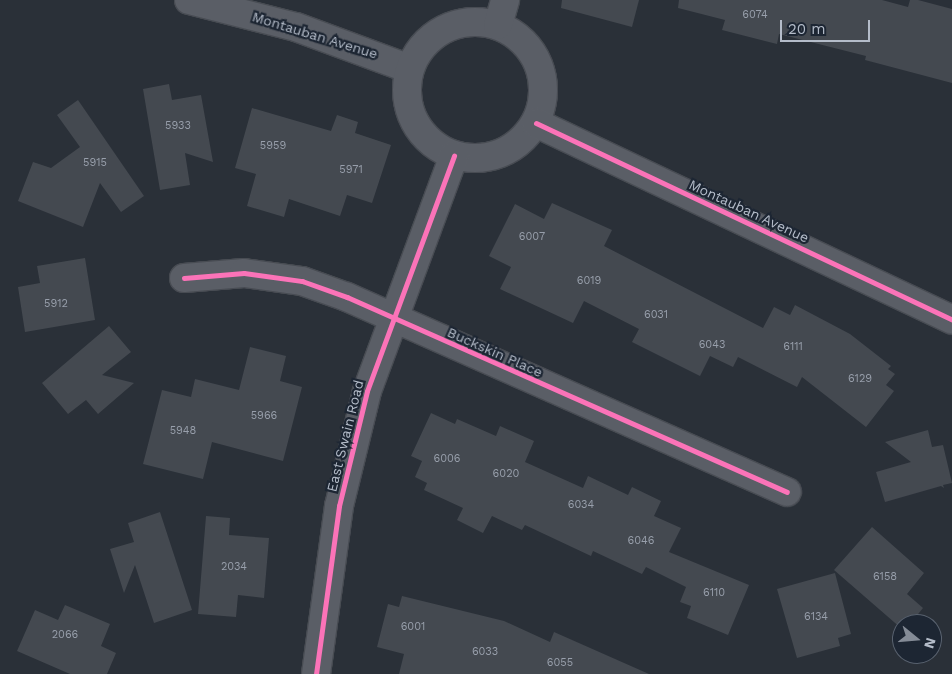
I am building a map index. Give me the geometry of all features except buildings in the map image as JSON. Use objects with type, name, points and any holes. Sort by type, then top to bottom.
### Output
[{"type":"street","name":"Montauban Avenue","points":[[189,0],[296,27],[410,69]]},
{"type":"street","points":[[501,12],[534,54],[542,77],[543,100],[536,123],[521,142],[501,154],[478,159],[454,156],[435,146],[416,124],[410,112],[406,90],[410,69],[420,49],[436,34],[455,24],[477,21],[501,12]]},
{"type":"street","name":"Montauban Avenue","points":[[536,123],[952,320]]},
{"type":"street","name":"East Swain Road","points":[[316,674],[345,476],[367,391],[454,156]]},
{"type":"street","name":"Buckskin Place","points":[[184,278],[244,273],[302,280],[393,318],[787,492]]},
{"type":"cycle path","points":[[536,123],[952,320]]},
{"type":"cycle path","points":[[316,674],[339,506],[367,391],[454,156]]},
{"type":"cycle path","points":[[184,278],[244,273],[302,281],[347,297],[787,492]]}]
